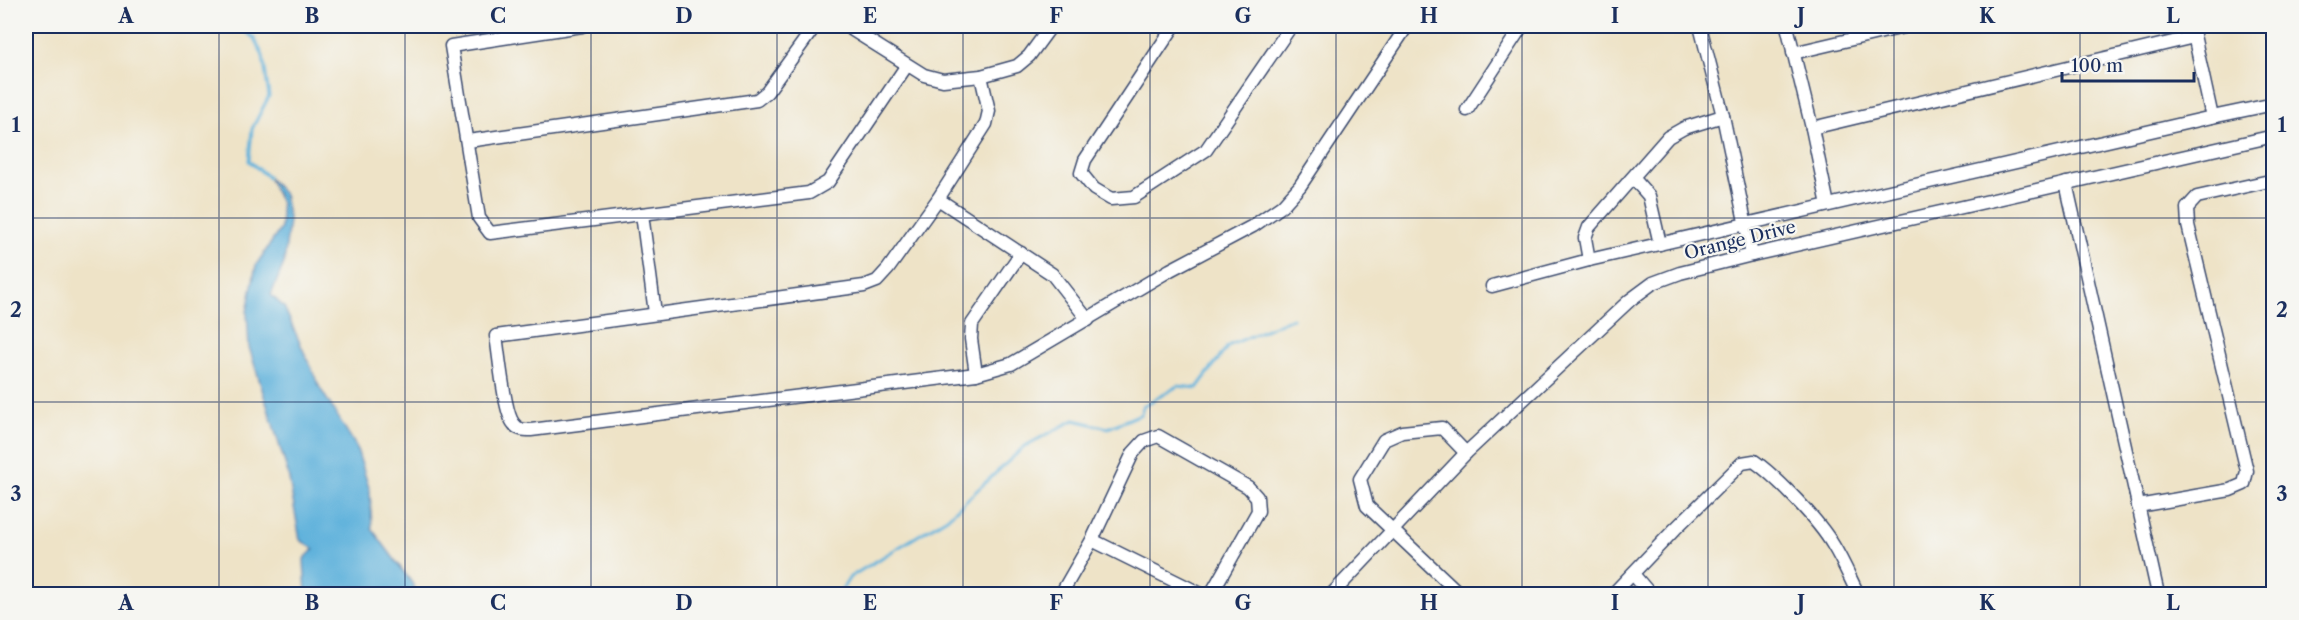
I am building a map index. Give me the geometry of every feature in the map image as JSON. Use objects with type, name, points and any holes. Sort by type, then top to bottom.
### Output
[{"type":"street","points":[[582,26],[451,46],[479,218],[490,233],[809,193],[828,182],[907,65]]},
{"type":"street","points":[[468,141],[757,100],[767,92],[815,26]]},
{"type":"street","points":[[846,26],[907,65],[936,80],[981,76],[1010,69],[1025,61],[1051,26]]},
{"type":"street","points":[[1174,26],[1084,160],[1082,173],[1094,189],[1111,199],[1134,197],[1206,150],[1291,26]]},
{"type":"street","points":[[981,76],[988,105],[988,118],[938,199],[888,269],[872,284],[496,336],[508,413],[515,426],[531,430],[976,374],[1011,364],[1170,270],[1253,226],[1282,206],[1300,186],[1407,26]]},
{"type":"street","points":[[1467,110],[1522,26]]},
{"type":"street","points":[[1700,26],[1723,116],[1752,255]]},
{"type":"street","points":[[1787,26],[1828,205]]},
{"type":"street","points":[[1793,52],[1908,26]]},
{"type":"street","points":[[1812,128],[2193,31],[2212,117]]},
{"type":"street","points":[[1492,286],[1589,260],[2212,117],[2274,105]]},
{"type":"street","points":[[1589,260],[1585,238],[1589,227],[1673,133],[1723,116]]},
{"type":"street","name":"Orange Drive","points":[[1332,594],[1466,453],[1630,300],[1653,283],[1680,273],[1752,255],[2274,136]]},
{"type":"street","points":[[1634,179],[1649,196],[1660,244]]},
{"type":"street","points":[[2138,506],[2230,490],[2244,484],[2247,471],[2188,225],[2187,208],[2197,197],[2274,180]]},
{"type":"street","points":[[2066,183],[2158,594]]},
{"type":"street","points":[[938,199],[1056,278],[1088,320]]},
{"type":"street","points":[[642,214],[655,313]]},
{"type":"street","points":[[976,374],[971,339],[972,324],[1021,253]]},
{"type":"street","points":[[1460,594],[1367,506],[1360,479],[1384,440],[1402,432],[1442,428],[1466,453]]},
{"type":"street","points":[[1061,594],[1092,540],[1133,453],[1143,441],[1158,436],[1248,487],[1257,497],[1258,511],[1211,594]]},
{"type":"street","points":[[1613,594],[1742,463],[1754,461],[1769,471],[1823,531],[1844,564],[1858,594]]},
{"type":"street","points":[[1092,540],[1201,594]]},
{"type":"street","points":[[1633,574],[1650,594]]},
{"type":"water","points":[[268,177],[284,194],[289,220],[284,263],[271,295],[284,307],[320,388],[356,446],[370,491],[372,529],[412,583],[417,594],[306,594],[304,559],[314,549],[300,540],[288,473],[249,347],[247,312],[256,265],[281,228],[281,203]]},
{"type":"waterway","points":[[237,26],[254,38],[263,56],[269,96],[252,129],[249,161],[268,177]]},
{"type":"waterway","points":[[839,594],[850,577],[947,518],[1025,446],[1074,420],[1108,428],[1141,414],[1143,406],[1178,386],[1197,388],[1228,346],[1292,318]]}]
